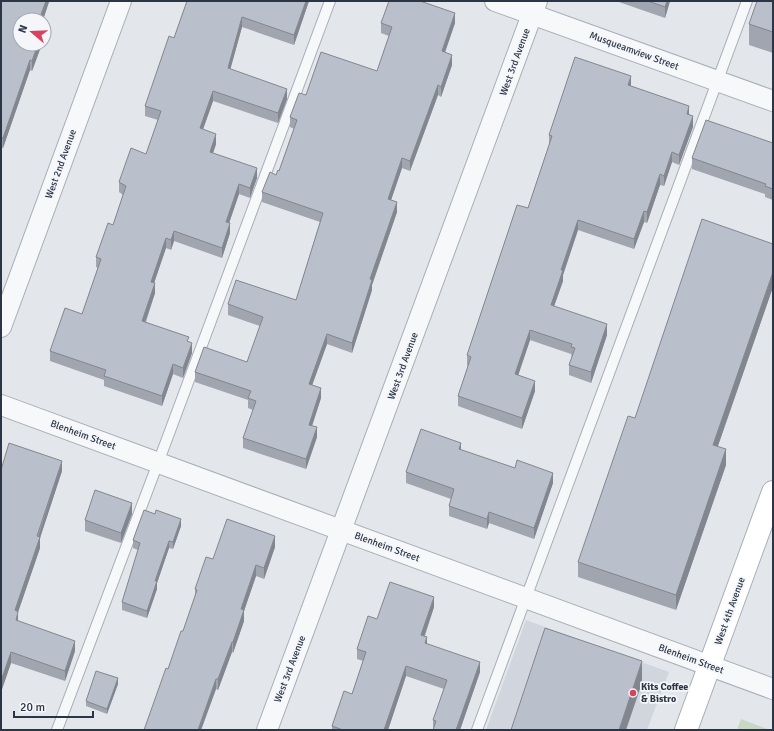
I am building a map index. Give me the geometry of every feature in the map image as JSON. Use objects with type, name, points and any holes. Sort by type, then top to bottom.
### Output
[{"type":"main road","name":"West 4th Avenue","points":[[686,730],[773,492]]},
{"type":"street","name":"West 2nd Avenue","points":[[1,327],[121,1]]},
{"type":"street","name":"Musqueamview Street","points":[[495,1],[535,8],[773,102]]},
{"type":"street","name":"West 3rd Avenue","points":[[268,730],[535,8]]},
{"type":"street","name":"Blenheim Street","points":[[1,405],[773,689]]},
{"type":"lane","points":[[57,730],[330,1]]},
{"type":"lane","points":[[477,730],[747,1]]},
{"type":"shaded area","points":[[526,620],[669,672],[647,730],[486,730]]},
{"type":"green space","points":[[741,719],[770,730],[737,730]]},
{"type":"building","points":[[1,1],[46,1],[42,12],[12,12],[12,52],[35,52],[32,61],[30,60],[3,138],[1,137]]},
{"type":"building","points":[[187,1],[306,1],[294,35],[242,17],[228,68],[287,89],[278,113],[213,91],[200,128],[216,134],[210,152],[257,168],[250,188],[239,184],[226,222],[230,223],[222,248],[174,231],[171,240],[166,238],[151,282],[155,283],[142,321],[189,337],[187,341],[192,343],[183,368],[173,364],[162,396],[104,376],[106,370],[50,351],[65,308],[82,314],[101,259],[96,257],[108,223],[113,225],[126,186],[119,182],[131,148],[146,154],[161,111],[145,106],[169,36],[174,38]]},
{"type":"building","points":[[389,1],[420,1],[455,13],[442,51],[452,55],[441,87],[438,85],[410,161],[402,158],[388,199],[397,202],[370,279],[372,280],[352,343],[327,334],[309,384],[321,388],[309,425],[317,427],[306,459],[243,438],[256,401],[248,398],[251,391],[195,372],[204,347],[247,362],[263,317],[228,304],[236,280],[296,300],[323,213],[262,192],[270,172],[276,175],[278,170],[279,171],[297,120],[290,117],[299,93],[306,95],[321,52],[377,71],[392,27],[381,23]]},
{"type":"building","points":[[648,1],[667,1],[665,7]]},
{"type":"building","points":[[757,1],[773,1],[773,32],[749,24]]},
{"type":"building","points":[[575,57],[631,76],[628,85],[689,106],[687,114],[693,116],[679,155],[672,152],[664,176],[660,174],[647,212],[644,211],[634,239],[578,220],[551,305],[607,324],[591,372],[569,365],[575,348],[571,347],[572,344],[530,330],[515,374],[535,381],[522,418],[458,396],[471,357],[467,355],[517,205],[528,208],[552,136],[549,135]]},
{"type":"building","points":[[706,120],[773,143],[773,189],[765,186],[766,184],[692,158]]},
{"type":"building","points":[[702,219],[773,244],[773,272],[713,445],[726,449],[676,595],[578,562],[628,416],[635,418]]},
{"type":"building","points":[[421,429],[461,443],[459,449],[515,468],[517,460],[553,473],[534,528],[489,512],[487,519],[449,506],[454,489],[406,472]]},
{"type":"building","points":[[9,443],[62,461],[37,536],[40,537],[15,610],[18,612],[16,620],[75,641],[65,671],[11,652],[1,681],[1,470]]},
{"type":"building","points":[[95,490],[132,503],[121,533],[85,520]]},
{"type":"building","points":[[144,510],[155,514],[156,510],[181,519],[173,542],[169,541],[155,581],[157,581],[147,611],[122,602],[140,543],[133,540]]},
{"type":"building","points":[[227,519],[275,536],[264,568],[256,565],[241,609],[244,610],[233,642],[218,679],[216,679],[198,730],[144,730],[166,668],[168,669],[181,631],[183,631],[197,590],[195,589],[206,557],[213,559]]},
{"type":"building","points":[[390,582],[434,597],[421,635],[427,637],[425,643],[480,662],[456,730],[433,730],[436,721],[433,720],[447,680],[406,666],[384,730],[343,730],[332,726],[344,691],[352,694],[366,652],[357,649],[368,616],[377,619]]},
{"type":"building","points":[[545,628],[642,661],[619,730],[511,730]]},
{"type":"building","points":[[96,671],[118,678],[107,709],[86,701]]},
{"type":"place","name":"Kits Coffee & Bistro","points":[[633,693]]}]
